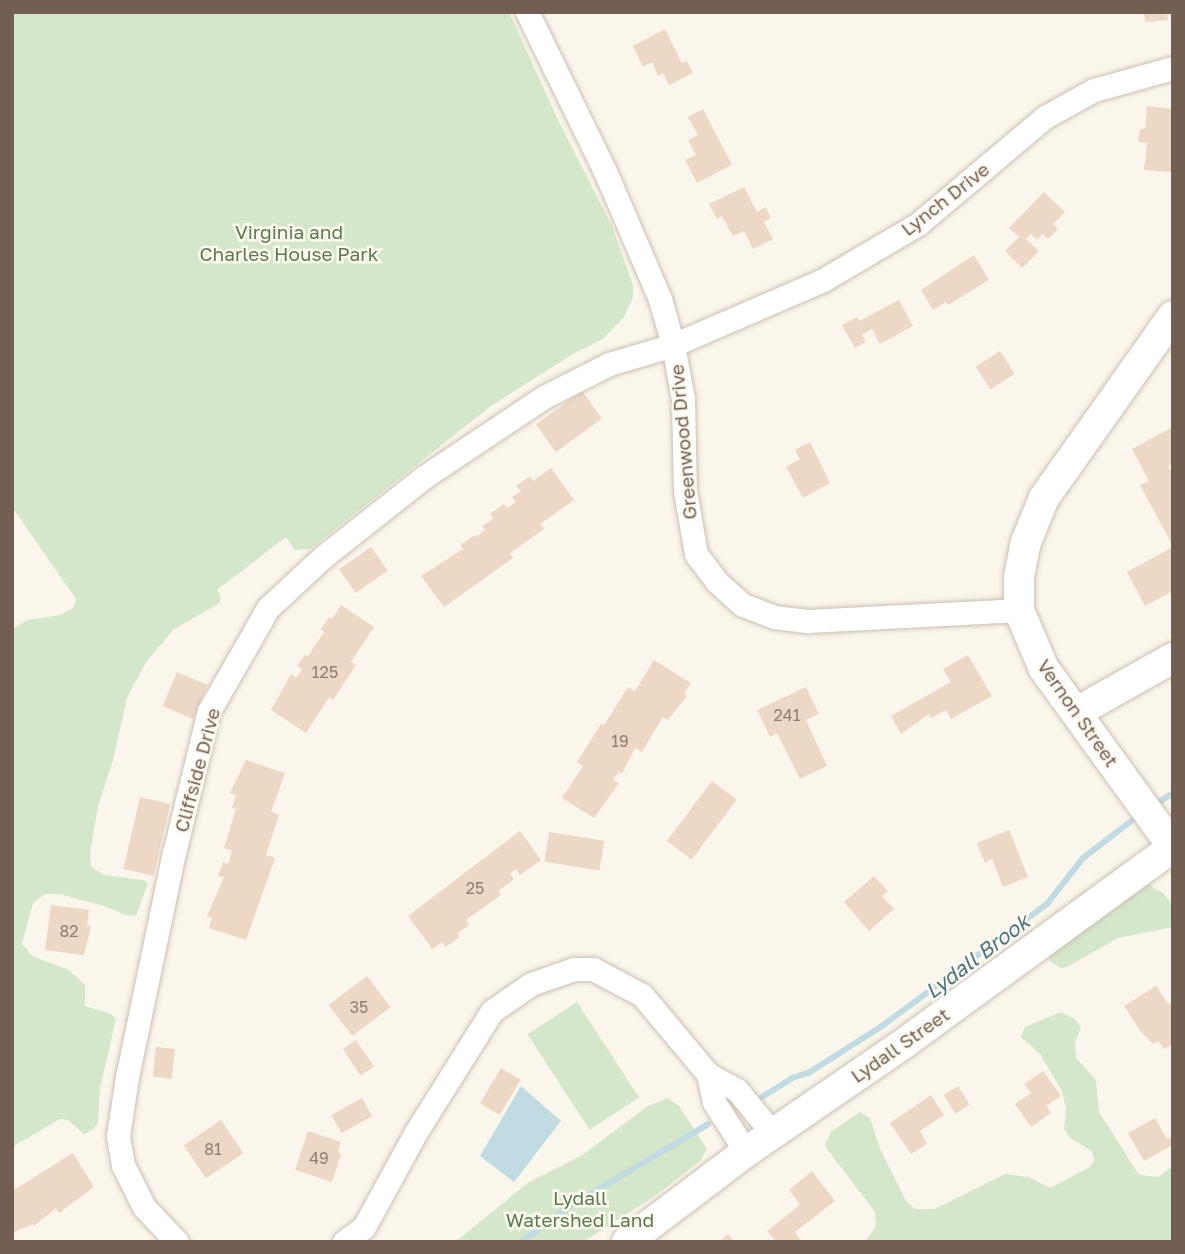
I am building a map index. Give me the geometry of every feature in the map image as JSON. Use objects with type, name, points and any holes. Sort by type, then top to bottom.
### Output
[{"type":"street","name":"Greenwood Drive","points":[[527,12],[641,249],[673,345],[683,399],[685,491],[696,554],[716,581],[743,605],[774,617],[809,621],[1019,610]]},
{"type":"street","name":"Lynch Drive","points":[[673,345],[823,280],[918,224],[1045,117],[1094,90],[1173,68]]},
{"type":"street","name":"Vernon Street","points":[[1173,316],[1044,498],[1026,541],[1019,577],[1019,610],[1044,669],[1173,848]]},
{"type":"street","name":"Cliffside Drive","points":[[177,1242],[144,1207],[124,1165],[118,1136],[127,1077],[172,866],[209,711],[268,608],[334,548],[424,477],[544,397],[608,364],[673,345]]},
{"type":"street","points":[[1077,712],[1173,658]]},
{"type":"street","name":"Lydall Street","points":[[627,1242],[746,1152],[902,1044],[1173,848]]},
{"type":"street","points":[[344,1242],[364,1227],[416,1132],[492,1011],[531,984],[574,969],[593,969],[642,995],[708,1074],[744,1099],[773,1134]]},
{"type":"street","points":[[708,1074],[713,1102],[746,1152]]},
{"type":"green space","name":"Virginia and Charles House Park","points":[[12,12],[509,12],[559,122],[612,226],[633,285],[633,297],[624,317],[603,339],[571,355],[491,406],[310,549],[295,550],[286,537],[217,590],[221,598],[218,604],[173,630],[146,662],[127,698],[113,760],[98,806],[90,853],[91,867],[104,875],[148,883],[136,916],[60,894],[45,894],[33,903],[22,944],[32,956],[69,970],[85,985],[85,1006],[111,1014],[116,1019],[100,1088],[98,1123],[94,1129],[84,1134],[68,1120],[60,1119],[12,1147],[12,629],[28,620],[60,615],[73,608],[76,599],[12,507]]},
{"type":"green space","points":[[1147,884],[1163,893],[1173,905],[1173,927],[1118,938],[1067,967],[1061,968],[1051,962],[1049,956]]},
{"type":"green space","points":[[577,1002],[639,1098],[590,1130],[528,1034]]},
{"type":"green space","points":[[1061,1012],[1075,1019],[1081,1028],[1075,1043],[1076,1058],[1096,1080],[1099,1112],[1139,1175],[1158,1177],[1173,1166],[1173,1242],[865,1242],[876,1226],[875,1212],[825,1146],[831,1132],[860,1112],[870,1118],[880,1149],[906,1201],[915,1209],[935,1209],[1005,1174],[1029,1177],[1050,1188],[1090,1167],[1094,1160],[1092,1151],[1070,1138],[1064,1129],[1066,1109],[1062,1091],[1040,1054],[1021,1037],[1025,1027]]},
{"type":"green space","name":"Lydall Watershed Land","points":[[668,1098],[679,1106],[707,1149],[700,1161],[655,1196],[583,1242],[455,1242],[529,1182],[581,1156],[648,1106]]},
{"type":"water","points":[[521,1086],[561,1121],[514,1182],[480,1156]]},
{"type":"building","points":[[1144,12],[1167,12],[1168,20],[1145,22]]},
{"type":"building","points":[[665,29],[682,63],[687,61],[693,73],[669,85],[663,73],[658,76],[652,62],[643,67],[633,46]]},
{"type":"building","points":[[1147,106],[1173,109],[1173,172],[1144,170],[1147,143],[1138,142],[1140,129],[1145,129]]},
{"type":"building","points":[[703,109],[732,165],[697,183],[685,160],[696,155],[688,140],[698,135],[688,117]]},
{"type":"building","points":[[744,187],[757,212],[766,207],[771,218],[764,222],[773,239],[753,249],[744,231],[734,236],[722,216],[717,219],[709,204]]},
{"type":"building","points":[[1044,192],[1065,212],[1053,224],[1058,229],[1048,239],[1043,234],[1037,240],[1031,234],[1026,239],[1039,251],[1022,268],[1005,251],[1019,237],[1009,228]]},
{"type":"building","points":[[974,255],[989,280],[948,305],[946,302],[933,310],[921,290]]},
{"type":"building","points":[[899,300],[913,326],[880,344],[872,329],[862,335],[866,342],[855,348],[842,325],[857,317],[859,321]]},
{"type":"building","points":[[1000,351],[1015,374],[990,389],[976,367]]},
{"type":"building","points":[[582,391],[602,419],[556,452],[536,425]]},
{"type":"building","points":[[1173,427],[1173,464],[1168,466],[1173,475],[1173,546],[1140,485],[1149,481],[1132,449]]},
{"type":"building","points":[[810,442],[830,483],[803,498],[786,467],[800,459],[795,450]]},
{"type":"building","points":[[551,468],[574,500],[540,524],[544,529],[510,553],[513,558],[444,607],[421,576],[463,549],[460,545],[485,530],[482,526],[493,519],[490,514],[504,504],[507,508],[516,502],[512,497],[521,491],[516,486],[530,476],[533,481]]},
{"type":"building","points":[[371,547],[388,571],[356,593],[339,569]]},
{"type":"building","points":[[1173,547],[1173,591],[1145,606],[1127,572]]},
{"type":"building","points":[[341,605],[374,627],[351,662],[356,665],[333,700],[329,697],[306,733],[271,710],[291,674],[296,678],[302,669],[297,666],[305,655],[308,656],[324,632],[321,629],[329,617],[332,619]]},
{"type":"building","points":[[968,655],[992,696],[951,719],[946,710],[931,718],[929,714],[901,734],[891,716],[951,682],[943,669]]},
{"type":"building","points":[[654,660],[691,683],[684,694],[687,696],[668,720],[663,717],[642,752],[635,748],[622,774],[619,772],[613,780],[619,783],[594,818],[562,798],[583,766],[577,762],[601,724],[604,725],[628,687],[635,691]]},
{"type":"building","points":[[177,672],[207,685],[193,719],[163,706]]},
{"type":"building","points":[[806,687],[819,714],[806,720],[827,766],[800,779],[777,733],[770,737],[757,710]]},
{"type":"building","points":[[246,760],[285,773],[271,812],[279,815],[266,855],[275,858],[246,940],[209,928],[212,918],[207,916],[224,877],[218,876],[223,862],[228,864],[232,851],[224,848],[236,809],[232,808],[236,795],[230,793]]},
{"type":"building","points":[[712,781],[737,800],[692,860],[667,841]]},
{"type":"building","points":[[140,797],[170,804],[154,876],[123,869]]},
{"type":"building","points":[[1009,830],[1028,877],[1003,887],[992,859],[985,863],[977,843]]},
{"type":"building","points":[[520,831],[541,860],[520,875],[516,869],[510,874],[514,879],[498,891],[501,895],[466,920],[469,925],[457,934],[460,937],[445,947],[442,942],[432,949],[408,916]]},
{"type":"building","points":[[549,832],[604,841],[600,870],[544,862]]},
{"type":"building","points":[[874,876],[888,891],[882,896],[894,909],[869,931],[844,902]]},
{"type":"building","points":[[51,905],[89,910],[87,926],[91,926],[84,955],[45,950]]},
{"type":"building","points":[[367,976],[390,1007],[352,1036],[329,1005]]},
{"type":"building","points":[[1156,986],[1168,1004],[1173,1002],[1173,1044],[1164,1049],[1158,1041],[1153,1044],[1141,1032],[1124,1006]]},
{"type":"building","points":[[356,1040],[374,1067],[361,1075],[343,1049]]},
{"type":"building","points":[[156,1047],[175,1049],[172,1079],[153,1077]]},
{"type":"building","points":[[501,1068],[521,1080],[500,1115],[480,1103]]},
{"type":"building","points":[[1043,1071],[1061,1096],[1046,1106],[1051,1113],[1031,1127],[1015,1104],[1031,1093],[1024,1084]]},
{"type":"building","points":[[958,1086],[970,1105],[955,1114],[944,1095]]},
{"type":"building","points":[[931,1095],[944,1115],[920,1131],[927,1144],[911,1154],[890,1123]]},
{"type":"building","points":[[362,1098],[372,1116],[342,1133],[331,1115]]},
{"type":"building","points":[[1155,1118],[1167,1139],[1173,1136],[1173,1150],[1171,1146],[1144,1161],[1128,1133]]},
{"type":"building","points":[[221,1120],[243,1153],[206,1178],[184,1145]]},
{"type":"building","points":[[308,1131],[341,1142],[338,1152],[341,1154],[332,1182],[295,1170]]},
{"type":"building","points":[[73,1153],[94,1187],[59,1213],[56,1208],[34,1226],[33,1224],[12,1233],[12,1191]]},
{"type":"building","points":[[812,1171],[835,1201],[795,1232],[800,1239],[796,1242],[776,1242],[767,1231],[800,1205],[789,1190]]},
{"type":"building","points":[[728,1234],[735,1242],[719,1242]]},
{"type":"waterway","name":"Lydall Brook","points":[[1154,805],[1173,793]]},
{"type":"waterway","name":"Lydall Brook","points":[[762,1097],[792,1078],[810,1072],[882,1026],[1047,904],[1083,858],[1139,815]]},
{"type":"waterway","name":"Lydall Brook","points":[[521,1242],[569,1207],[708,1124]]}]
